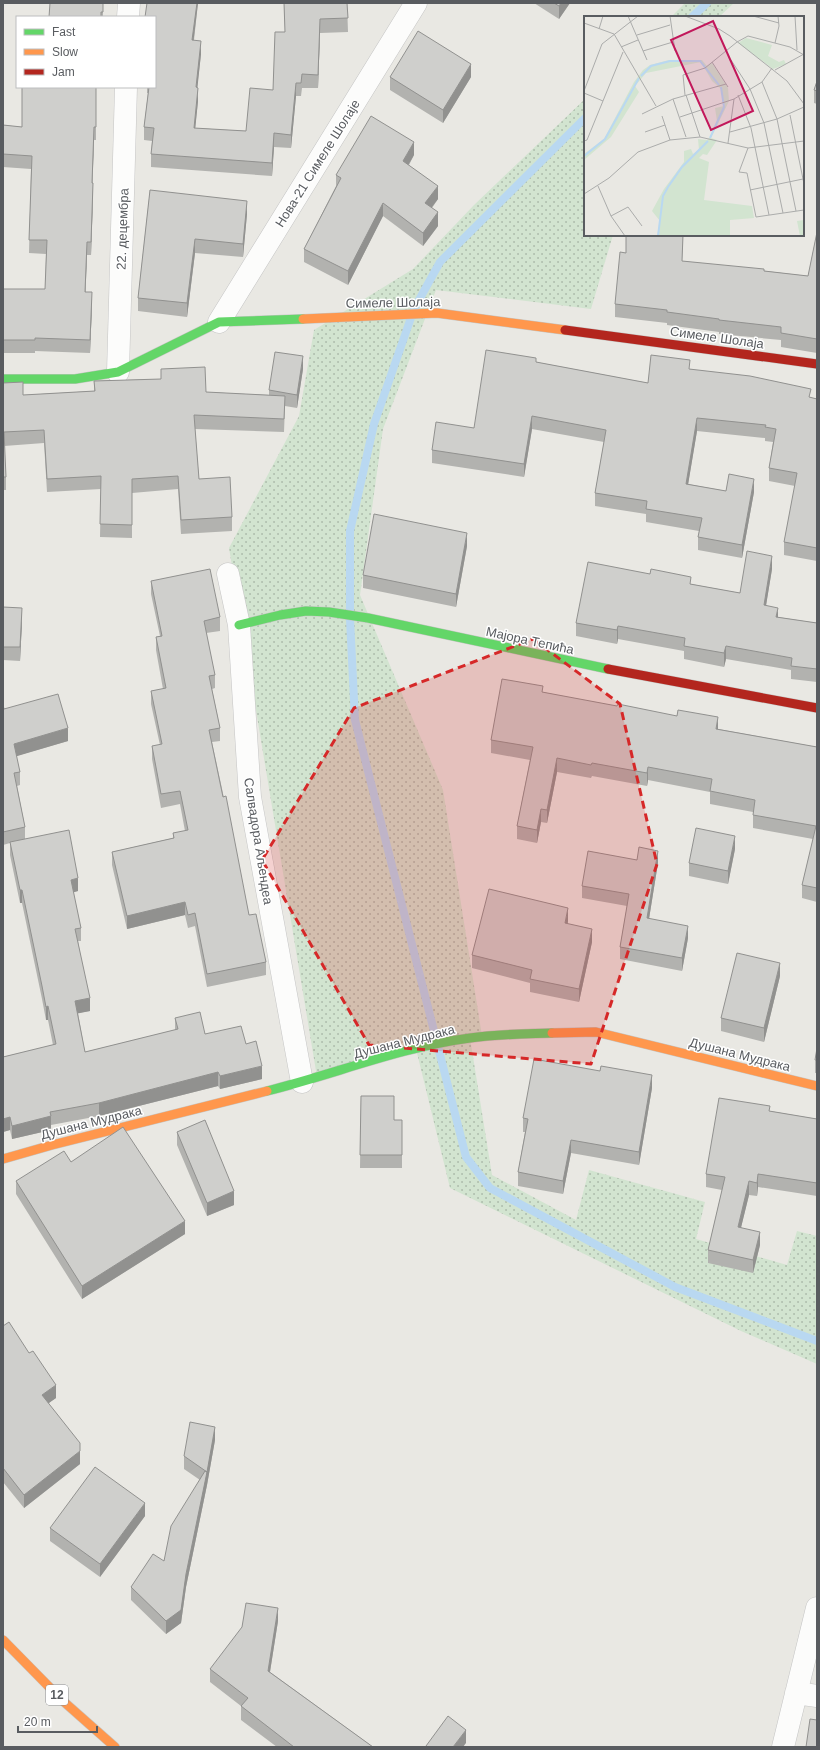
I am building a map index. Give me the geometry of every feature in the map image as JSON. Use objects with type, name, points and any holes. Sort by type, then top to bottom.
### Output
[{"type":"street","points":[[128,16],[129,3]]},
{"type":"street","name":"Нова-21 Симеле Шолаје","points":[[219,322],[416,3]]},
{"type":"street","name":"22. децембра","points":[[118,372],[126,88]]},
{"type":"street","name":"Симеле Шолаја","points":[[3,379],[75,379],[118,372],[219,322],[437,313],[817,364]]},
{"type":"street","name":"Салвадора Аљендеа","points":[[228,574],[239,625],[250,797],[302,1082]]},
{"type":"street","name":"Мајора Тепића","points":[[239,625],[290,613],[307,611],[334,613],[368,618],[581,664],[817,708]]},
{"type":"street","name":"Душана Мудрака","points":[[3,1159],[52,1144],[302,1082],[401,1052],[470,1038],[506,1035],[596,1032],[817,1086]]},
{"type":"street","points":[[783,1747],[807,1694],[817,1608]]},
{"type":"street","name":"12","points":[[3,1640],[63,1701],[115,1747]]},
{"type":"highlighted area","points":[[533,639],[620,704],[657,864],[591,1064],[369,1045],[262,860],[354,708]]},
{"type":"green space","points":[[685,3],[734,3],[720,16],[672,16]]},
{"type":"green space","points":[[584,100],[584,236],[613,236],[591,309],[436,290],[383,429],[360,595],[443,790],[482,1036],[470,1038],[492,1175],[576,1220],[589,1170],[705,1202],[696,1239],[787,1265],[797,1231],[817,1236],[817,1364],[741,1331],[450,1188],[417,1053],[317,1077],[229,548],[299,416],[314,330],[413,269],[474,205]]},
{"type":"building","points":[[50,3],[103,3],[103,12],[101,12],[101,16],[49,16]]},
{"type":"building","points":[[147,3],[197,3],[192,40],[201,41],[196,87],[198,88],[194,128],[246,131],[250,88],[273,90],[275,32],[285,32],[284,3],[347,3],[348,18],[320,19],[318,75],[302,74],[301,83],[296,83],[291,135],[274,133],[272,163],[151,154],[154,128],[144,127],[149,88],[156,88],[156,16],[145,16]]},
{"type":"building","points":[[554,3],[561,3],[559,6]]},
{"type":"building","points":[[418,31],[471,64],[443,110],[390,77]]},
{"type":"building","points":[[817,81],[817,91],[814,90]]},
{"type":"building","points":[[22,88],[96,88],[96,127],[94,127],[91,242],[87,242],[85,292],[92,292],[90,340],[35,338],[35,340],[3,340],[3,289],[45,289],[47,240],[29,240],[32,156],[3,154],[3,125],[22,127]]},
{"type":"building","points":[[371,116],[414,142],[403,161],[438,186],[425,203],[438,212],[423,233],[383,203],[348,271],[304,249],[341,178],[336,175]]},
{"type":"building","points":[[150,190],[247,201],[243,244],[195,239],[187,303],[138,298]]},
{"type":"building","points":[[817,232],[817,339],[781,333],[781,327],[719,320],[667,312],[667,310],[615,304],[620,252],[626,253],[626,236],[683,236],[682,261],[764,269],[764,271],[808,276]]},
{"type":"building","points":[[486,350],[536,358],[536,362],[648,383],[651,355],[690,360],[689,369],[750,376],[811,389],[809,397],[817,399],[817,548],[784,542],[797,473],[769,468],[776,429],[765,427],[766,425],[697,418],[686,484],[726,491],[729,474],[754,479],[742,545],[698,537],[702,518],[646,509],[647,501],[595,493],[606,430],[532,416],[524,464],[432,450],[436,422],[474,428]]},
{"type":"building","points":[[275,352],[303,356],[297,395],[269,390]]},
{"type":"building","points":[[205,367],[206,392],[285,396],[284,419],[194,415],[199,479],[230,477],[232,517],[181,520],[178,476],[132,479],[132,525],[100,524],[101,476],[47,479],[44,430],[4,432],[6,477],[3,477],[3,383],[23,382],[23,395],[95,391],[94,381],[161,379],[161,369]]},
{"type":"building","points":[[374,514],[467,533],[456,594],[363,575]]},
{"type":"building","points":[[747,551],[772,556],[764,605],[778,608],[776,617],[817,623],[817,669],[791,666],[792,658],[726,646],[724,653],[684,646],[685,638],[618,626],[617,630],[576,623],[588,562],[650,574],[651,569],[691,577],[690,584],[740,593]]},
{"type":"building","points":[[210,569],[220,617],[204,621],[215,675],[209,676],[220,728],[209,730],[223,797],[226,796],[249,915],[256,914],[266,962],[207,974],[195,913],[188,915],[185,902],[127,916],[112,852],[174,838],[173,833],[188,830],[180,791],[161,794],[152,746],[162,744],[151,691],[166,688],[156,637],[162,636],[151,581]]},
{"type":"building","points":[[3,607],[22,608],[20,647],[3,647]]},
{"type":"building","points":[[502,679],[543,686],[542,692],[617,706],[618,704],[677,716],[678,710],[718,717],[716,729],[817,747],[817,888],[802,885],[816,826],[753,815],[755,800],[710,791],[712,779],[648,767],[647,773],[592,763],[591,765],[557,758],[547,810],[541,809],[537,830],[517,826],[533,747],[491,740]]},
{"type":"building","points":[[58,694],[68,728],[14,744],[20,772],[14,773],[25,827],[3,832],[3,705],[4,709]]},
{"type":"building","points":[[696,828],[735,836],[728,871],[689,863]]},
{"type":"building","points":[[69,830],[78,878],[71,880],[81,928],[75,929],[90,998],[75,1001],[85,1052],[178,1029],[175,1018],[200,1012],[205,1034],[241,1026],[246,1044],[256,1041],[262,1066],[220,1076],[218,1072],[99,1103],[50,1112],[51,1116],[12,1126],[10,1117],[3,1119],[3,1057],[56,1044],[48,1006],[46,1007],[22,890],[20,890],[10,842]]},
{"type":"building","points":[[639,847],[658,851],[647,918],[688,926],[682,958],[620,947],[629,894],[582,886],[588,851],[637,860]]},
{"type":"building","points":[[489,889],[568,908],[565,923],[592,929],[579,989],[530,979],[532,970],[472,955]]},
{"type":"building","points":[[737,953],[780,963],[764,1028],[721,1018]]},
{"type":"building","points":[[817,1048],[817,1060],[815,1060]]},
{"type":"building","points":[[534,1059],[600,1071],[601,1066],[652,1075],[639,1152],[571,1140],[563,1181],[518,1172],[528,1119],[523,1118]]},
{"type":"building","points":[[361,1096],[394,1096],[394,1120],[402,1120],[402,1155],[360,1155]]},
{"type":"building","points":[[719,1098],[770,1106],[769,1111],[817,1119],[817,1183],[758,1174],[757,1183],[749,1181],[738,1227],[760,1232],[753,1260],[708,1250],[725,1177],[706,1174]]},
{"type":"building","points":[[205,1120],[234,1191],[207,1203],[177,1132]]},
{"type":"building","points":[[123,1127],[185,1221],[82,1286],[16,1181],[64,1151],[71,1162]]},
{"type":"building","points":[[9,1322],[29,1353],[33,1351],[56,1385],[42,1395],[80,1443],[80,1451],[24,1495],[3,1468],[3,1326]]},
{"type":"building","points":[[190,1422],[215,1427],[207,1472],[184,1456]]},
{"type":"building","points":[[95,1467],[145,1503],[100,1564],[50,1528]]},
{"type":"building","points":[[205,1471],[207,1472],[186,1574],[181,1610],[166,1621],[131,1587],[153,1554],[164,1561],[171,1526]]},
{"type":"building","points":[[246,1603],[278,1608],[268,1671],[373,1747],[294,1747],[241,1706],[248,1698],[210,1669],[242,1627]]},
{"type":"building","points":[[448,1716],[466,1730],[453,1747],[426,1746]]},
{"type":"building","points":[[810,1719],[817,1720],[817,1747],[806,1747]]},
{"type":"waterway","points":[[693,16],[707,3]]},
{"type":"waterway","points":[[584,119],[440,262],[414,309],[374,424],[350,531],[350,619],[355,720],[466,1157],[490,1188],[675,1287],[817,1341]]},
{"type":"traffic: fast","points":[[3,379],[75,379],[118,372],[219,322],[303,319]]},
{"type":"traffic: fast","points":[[239,625],[280,615],[306,611],[329,612],[368,618],[608,669]]},
{"type":"traffic: fast","points":[[267,1091],[393,1054],[444,1042],[511,1034],[552,1033]]},
{"type":"traffic: slow","points":[[303,319],[437,313],[565,330]]},
{"type":"traffic: slow","points":[[552,1033],[596,1032],[817,1086]]},
{"type":"traffic: slow","points":[[3,1159],[52,1145],[267,1091]]},
{"type":"traffic: slow","points":[[3,1640],[63,1701],[115,1747]]},
{"type":"traffic: jam","points":[[565,330],[817,364]]},
{"type":"traffic: jam","points":[[608,669],[817,708]]}]
